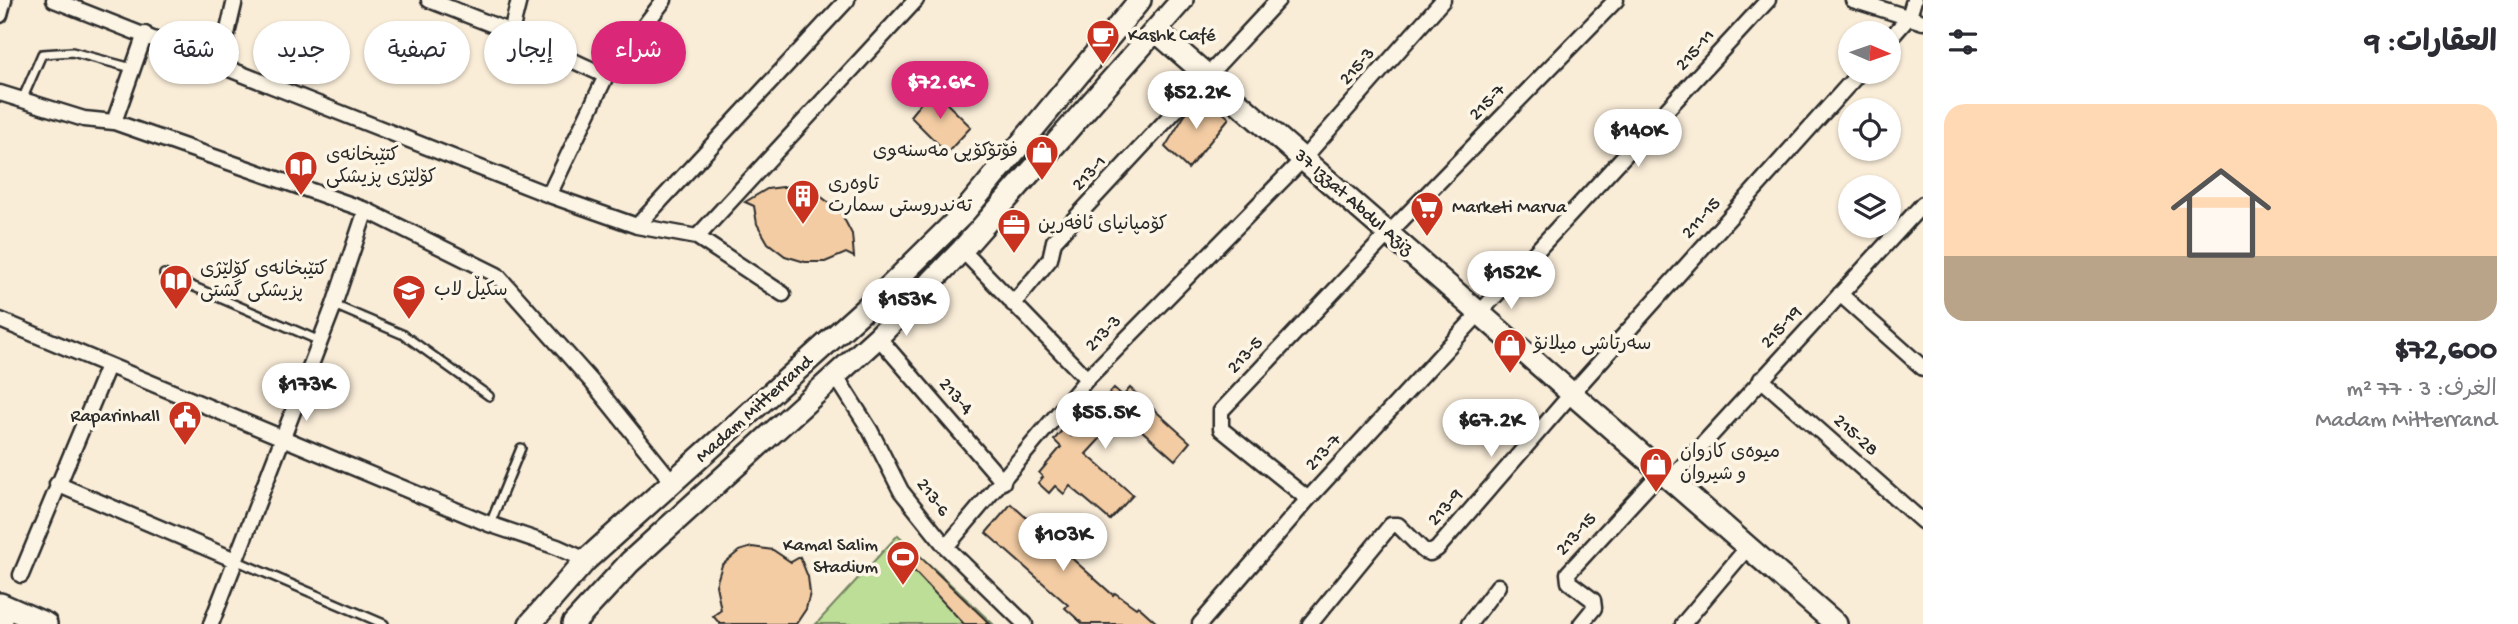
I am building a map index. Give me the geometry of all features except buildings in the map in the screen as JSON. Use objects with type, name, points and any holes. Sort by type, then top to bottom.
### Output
[{"type":"main road","name":"Madam Mitterrand","points":[[530,624],[586,560],[674,484],[886,290],[961,216],[1140,0]]},
{"type":"main road","name":"Madam Mitterrand","points":[[573,624],[630,562],[878,337],[962,250],[1182,0]]},
{"type":"main road","name":"37 Izzat Abdul Aziz","points":[[1156,31],[1573,391],[1665,476],[1836,624]]},
{"type":"main road","points":[[0,604],[46,624]]},
{"type":"street","points":[[0,15],[4,0]]},
{"type":"street","points":[[54,0],[81,5],[149,36]]},
{"type":"street","points":[[230,21],[235,0]]},
{"type":"street","points":[[429,0],[484,21]]},
{"type":"street","points":[[514,21],[519,0]]},
{"type":"street","points":[[637,226],[846,0]]},
{"type":"street","points":[[697,237],[916,0]]},
{"type":"street","name":"213-1","points":[[1013,304],[1050,259],[1054,241],[1278,0]]},
{"type":"street","name":"215-3","points":[[1303,159],[1443,0]]},
{"type":"street","name":"215-7","points":[[1388,234],[1616,0]]},
{"type":"street","name":"215-11","points":[[1482,314],[1768,0]]},
{"type":"street","points":[[1853,0],[1916,20]]},
{"type":"street","points":[[1914,0],[1916,20]]},
{"type":"street","points":[[646,21],[658,4]]},
{"type":"street","points":[[1901,31],[1916,20]]},
{"type":"street","points":[[114,122],[145,34]]},
{"type":"street","points":[[239,72],[549,195],[637,226],[697,237],[783,294]]},
{"type":"street","points":[[549,195],[602,84]]},
{"type":"street","name":"211-15","points":[[1573,391],[1849,84]]},
{"type":"street","points":[[0,93],[84,119],[114,122],[366,210],[497,275],[592,382],[674,484]]},
{"type":"street","name":"213-3","points":[[946,547],[1087,379],[1303,159]]},
{"type":"street","name":"215-19","points":[[1665,476],[1761,379],[1923,204]]},
{"type":"street","points":[[211,624],[334,305],[366,210]]},
{"type":"street","name":"213-5","points":[[1308,499],[1222,429],[1221,411],[1388,234]]},
{"type":"street","points":[[962,250],[1087,379]]},
{"type":"street","points":[[1840,294],[1923,369]]},
{"type":"street","name":"213-7","points":[[1200,624],[1308,499],[1482,314]]},
{"type":"street","points":[[0,320],[489,524],[586,560]]},
{"type":"street","name":"213-4","points":[[878,337],[1003,482]]},
{"type":"street","points":[[21,575],[107,366]]},
{"type":"street","name":"213-6","points":[[835,375],[870,430],[901,491],[946,547],[1025,624]]},
{"type":"street","name":"215-28","points":[[1761,379],[1923,522]]},
{"type":"street","name":"213-9","points":[[1310,624],[1391,525],[1398,525],[1424,551],[1430,552],[1573,391]]},
{"type":"street","name":"213-15","points":[[1581,624],[1594,608],[1593,600],[1569,582],[1568,573],[1665,476]]},
{"type":"street","points":[[57,484],[235,560]]},
{"type":"street","points":[[1683,624],[1747,548]]},
{"type":"street","points":[[1469,624],[1498,586]]},
{"type":"lane","points":[[22,100],[42,54],[72,52],[132,68]]},
{"type":"lane","points":[[164,274],[320,341]]},
{"type":"lane","points":[[334,305],[404,335],[489,396]]},
{"type":"lane","points":[[489,524],[520,448]]},
{"type":"lane","points":[[235,560],[384,624]]},
{"type":"green space","name":"Kamal Salim Stadium","points":[[898,535],[993,624],[816,624]]},
{"type":"place","name":"Kashk Café","points":[[1103,66]]},
{"type":"place","name":"فۆتۆکۆپی مەسنەوی","points":[[1042,182]]},
{"type":"place","name":"كتێبخانە‌ی كۆلێژی پزیشكی","points":[[301,197]]},
{"type":"place","name":"تاوەری تەندروستی سمارت","points":[[803,226]]},
{"type":"place","name":"Marketi Marva","points":[[1427,238]]},
{"type":"place","name":"کۆمپانیای ئافەرین","points":[[1014,255]]},
{"type":"place","name":"کتێبخانەی کۆلێژی پزیشکی گشتی","points":[[176,311]]},
{"type":"place","name":"سكیڵ لاب","points":[[409,321]]},
{"type":"place","name":"سەرتاشی میلانۆ","points":[[1510,375]]},
{"type":"place","name":"Raparinhall","points":[[185,447]]},
{"type":"place","name":"میوەی کاروان و شیروان","points":[[1656,494]]},
{"type":"place","name":"Kamal Salim Stadium","points":[[903,587]]}]
